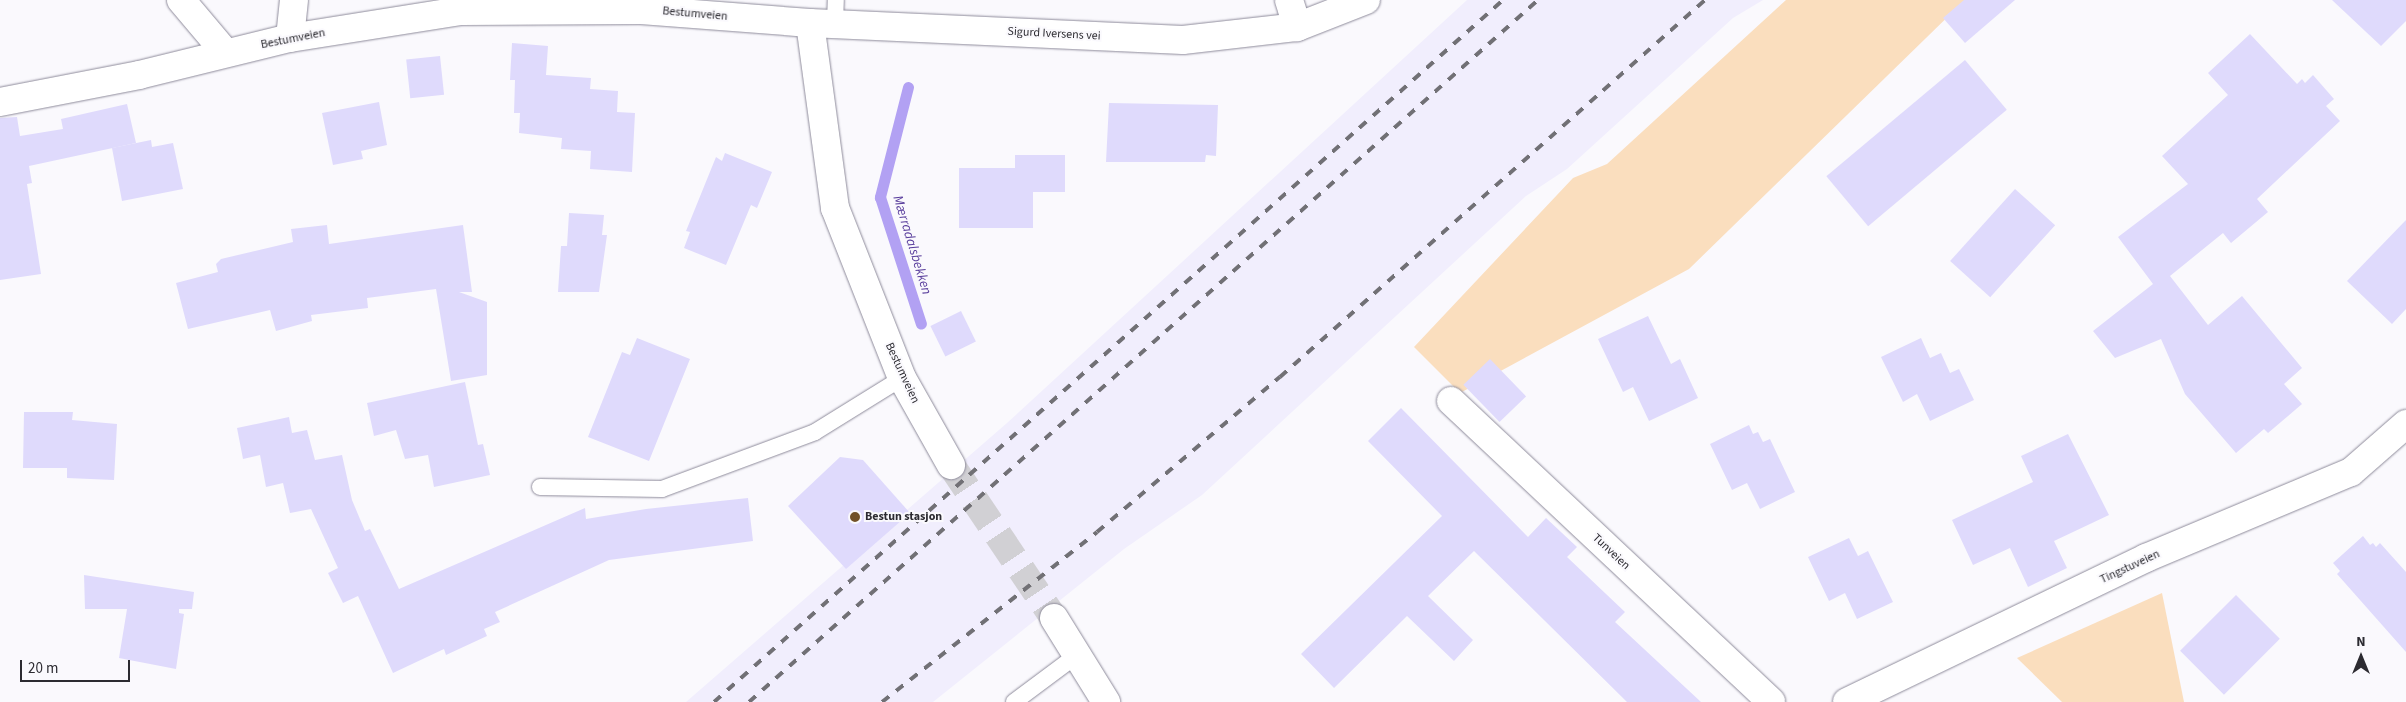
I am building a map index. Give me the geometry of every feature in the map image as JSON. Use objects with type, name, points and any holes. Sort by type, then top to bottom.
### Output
[{"type":"street","points":[[181,0],[226,52]]},
{"type":"street","points":[[290,38],[294,0]]},
{"type":"street","points":[[1289,0],[1297,27]]},
{"type":"street","name":"Sigurd Iversens vei","points":[[827,15],[1183,40],[1297,27],[1366,0]]},
{"type":"street","name":"Bestumveien","points":[[0,102],[140,75],[226,52],[290,38],[461,11],[641,10],[827,15],[835,208],[902,378],[951,465]]},
{"type":"street","name":"Tunveien","points":[[1451,401],[1771,702]]},
{"type":"street","name":"Tingstuveien","points":[[1847,702],[2146,558],[2351,472],[2406,424]]},
{"type":"street","points":[[1054,618],[1106,702]]},
{"type":"lane","points":[[540,487],[662,489],[815,432],[902,378]]},
{"type":"lane","points":[[1014,702],[1077,655]]},
{"type":"shaded area","points":[[1467,0],[1763,0],[1733,18],[1567,169],[1526,196],[1202,495],[1124,549],[933,702],[686,702],[1007,423]]},
{"type":"shaded area","points":[[1786,0],[1965,0],[1689,269],[1460,393],[1414,347],[1573,178],[1607,164]]},
{"type":"shaded area","points":[[2162,593],[2184,702],[2062,702],[2017,658]]},
{"type":"building","points":[[1964,0],[2015,0],[1965,43],[1943,18]]},
{"type":"building","points":[[2332,0],[2406,0],[2406,21],[2381,46]]},
{"type":"building","points":[[2250,34],[2297,84],[2302,79],[2305,83],[2313,75],[2334,99],[2326,106],[2340,121],[2257,199],[2268,212],[2231,243],[2223,233],[2170,276],[2208,325],[2242,296],[2302,368],[2284,384],[2302,404],[2268,433],[2264,429],[2236,453],[2185,394],[2161,339],[2115,358],[2093,331],[2153,284],[2118,237],[2188,184],[2162,156],[2228,95],[2208,73]]},
{"type":"building","points":[[512,43],[548,46],[546,75],[591,78],[590,89],[618,91],[617,112],[635,113],[632,172],[590,169],[591,151],[561,149],[562,138],[519,133],[520,113],[514,113],[515,80],[510,80]]},
{"type":"building","points":[[440,56],[444,95],[410,98],[406,60]]},
{"type":"building","points":[[1965,60],[2007,110],[1868,226],[1826,176]]},
{"type":"building","points":[[379,102],[387,145],[361,151],[363,159],[333,165],[322,113]]},
{"type":"building","points":[[1109,103],[1218,105],[1216,156],[1206,155],[1205,162],[1106,162]]},
{"type":"building","points":[[127,104],[136,143],[29,166],[32,183],[27,184],[41,274],[0,280],[0,118],[17,117],[20,136],[63,129],[61,119]]},
{"type":"building","points":[[151,140],[152,147],[173,143],[183,189],[122,201],[112,148]]},
{"type":"building","points":[[725,153],[772,172],[757,208],[751,205],[726,265],[684,248],[690,232],[686,231],[716,157],[722,161]]},
{"type":"building","points":[[1015,155],[1065,155],[1065,192],[1033,192],[1033,228],[959,228],[959,168],[1015,168]]},
{"type":"building","points":[[2015,189],[2055,225],[1990,297],[1950,261]]},
{"type":"building","points":[[569,213],[604,215],[602,235],[607,235],[599,292],[558,292],[561,246],[567,246]]},
{"type":"building","points":[[2406,220],[2406,309],[2392,324],[2347,281]]},
{"type":"building","points":[[327,225],[329,244],[463,225],[472,292],[459,292],[487,302],[487,375],[451,381],[436,289],[367,298],[368,308],[311,315],[312,321],[276,331],[270,310],[188,329],[176,283],[218,272],[216,264],[221,259],[293,242],[291,229]]},
{"type":"building","points":[[961,311],[976,342],[945,356],[930,326]]},
{"type":"building","points":[[1648,316],[1671,364],[1680,359],[1698,398],[1649,421],[1633,387],[1623,392],[1598,339]]},
{"type":"building","points":[[637,338],[690,359],[649,461],[588,437],[622,352],[630,355]]},
{"type":"building","points":[[1921,338],[1930,358],[1941,353],[1950,373],[1959,369],[1974,400],[1930,421],[1917,394],[1903,402],[1881,357]]},
{"type":"building","points":[[1490,359],[1526,396],[1500,422],[1463,385]]},
{"type":"building","points":[[465,382],[478,445],[483,444],[490,475],[434,487],[428,455],[405,459],[396,430],[374,436],[367,403]]},
{"type":"building","points":[[1401,408],[1528,537],[1546,518],[1577,547],[1567,557],[1625,612],[1615,622],[1701,702],[1627,702],[1474,551],[1428,596],[1473,640],[1454,661],[1407,616],[1334,688],[1301,654],[1442,516],[1368,441]]},
{"type":"building","points":[[24,412],[73,412],[72,420],[117,424],[114,480],[67,478],[67,468],[23,468]]},
{"type":"building","points":[[289,417],[292,433],[307,430],[315,460],[342,455],[352,500],[365,531],[370,529],[399,589],[585,508],[586,519],[646,509],[748,498],[753,541],[609,560],[495,612],[500,622],[484,629],[487,636],[446,655],[444,649],[393,673],[358,596],[343,603],[328,573],[338,568],[311,509],[290,513],[283,483],[266,487],[260,455],[243,459],[237,428]]},
{"type":"building","points":[[1749,425],[1753,434],[1758,432],[1763,442],[1770,439],[1795,492],[1760,509],[1747,483],[1732,490],[1710,444]]},
{"type":"building","points":[[2068,434],[2109,515],[2054,541],[2067,568],[2028,587],[2010,548],[1973,565],[1952,520],[2033,482],[2021,456]]},
{"type":"building","name":"Bestun stasjon","points":[[840,457],[863,460],[910,513],[846,569],[788,506]]},
{"type":"building","points":[[2363,536],[2370,545],[2373,543],[2376,547],[2380,543],[2406,572],[2406,652],[2337,574],[2340,571],[2333,563]]},
{"type":"building","points":[[1849,538],[1858,556],[1868,551],[1893,602],[1857,619],[1845,593],[1829,601],[1808,557]]},
{"type":"building","points":[[84,575],[194,592],[192,609],[179,609],[179,613],[184,614],[176,669],[119,658],[127,609],[85,609]]},
{"type":"building","points":[[2236,595],[2280,639],[2224,695],[2180,651]]},
{"type":"waterway","name":"Mærradalsbekken","points":[[908,87],[880,197],[921,324]]},
{"type":"tunnel","points":[[951,465],[1054,618]]},
{"type":"railway","points":[[714,702],[1503,0]]},
{"type":"railway","points":[[749,702],[1538,0]]},
{"type":"railway","points":[[882,702],[1097,532],[1280,377],[1705,0]]},
{"type":"place","name":"Bestun stasjon","points":[[855,517]]}]
